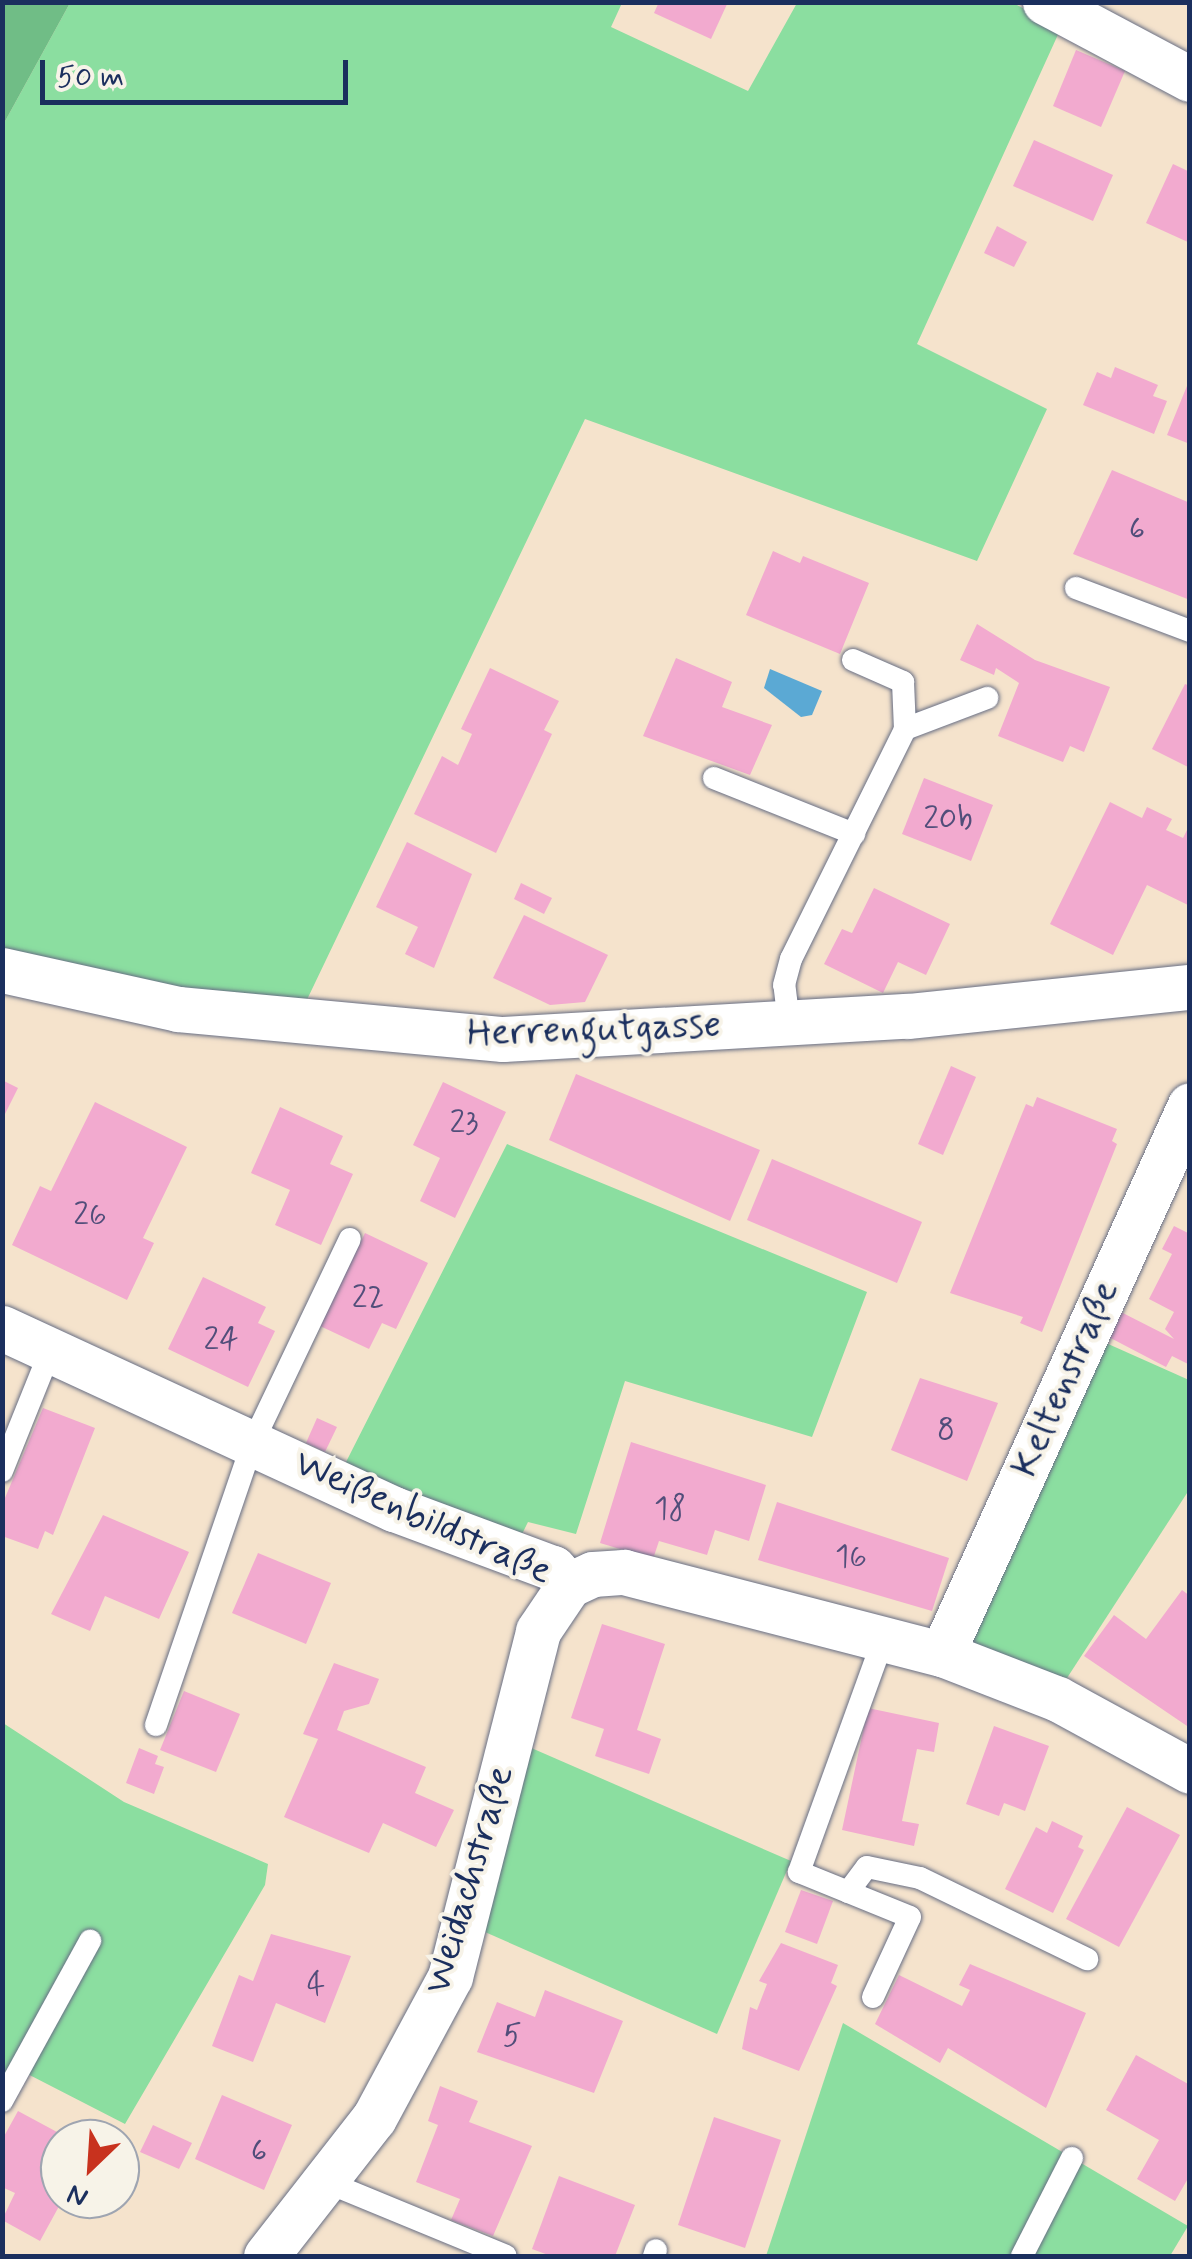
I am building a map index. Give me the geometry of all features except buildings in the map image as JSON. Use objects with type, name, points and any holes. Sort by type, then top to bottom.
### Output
[{"type":"street","points":[[1045,2],[1190,78]]},
{"type":"street","name":"Herrengutgasse","points":[[2,970],[178,1009],[503,1039],[790,1023],[1190,987]]},
{"type":"street","name":"Keltenstraße","points":[[942,1654],[1190,1104]]},
{"type":"street","name":"Weißenbildstraße","points":[[2,1328],[394,1508],[553,1568],[569,1586],[593,1574],[624,1572],[942,1654],[1058,1699],[1190,1771]]},
{"type":"street","name":"Weidachstraße","points":[[266,2256],[329,2183],[374,2118],[450,1977],[538,1631],[569,1586]]},
{"type":"lane","points":[[1076,588],[1190,631]]},
{"type":"lane","points":[[790,1023],[784,986],[791,959],[905,730],[903,682],[853,660]]},
{"type":"lane","points":[[905,730],[986,698]]},
{"type":"lane","points":[[714,778],[854,834]]},
{"type":"lane","points":[[156,1725],[253,1442],[350,1239]]},
{"type":"lane","points":[[2,1471],[52,1349]]},
{"type":"lane","points":[[872,1997],[910,1918],[799,1872],[883,1640]]},
{"type":"lane","points":[[848,1892],[867,1867],[920,1878],[1087,1959]]},
{"type":"lane","points":[[2,2102],[90,1941]]},
{"type":"lane","points":[[1022,2256],[1072,2158]]},
{"type":"lane","points":[[329,2183],[506,2256]]},
{"type":"green space","points":[[2,3],[70,3],[3,125]]},
{"type":"green space","points":[[70,3],[622,3],[611,27],[748,91],[797,3],[1013,3],[1061,28],[917,344],[1047,409],[977,561],[585,419],[303,1008],[91,976],[3,951],[3,125]]},
{"type":"green space","points":[[507,1144],[867,1292],[812,1437],[625,1381],[576,1534],[528,1522],[520,1538],[345,1464]]},
{"type":"green space","points":[[1088,1335],[1189,1380],[1189,1490],[1056,1695],[945,1652]]},
{"type":"green space","points":[[3,1723],[124,1802],[268,1864],[265,1885],[128,2119],[115,2119],[12,2066],[3,2080]]},
{"type":"green space","points":[[513,1740],[791,1861],[717,2034],[469,1925]]},
{"type":"green space","points":[[843,2023],[1188,2226],[1170,2256],[766,2256]]},
{"type":"water","points":[[770,669],[822,691],[812,715],[801,717],[764,688]]}]
